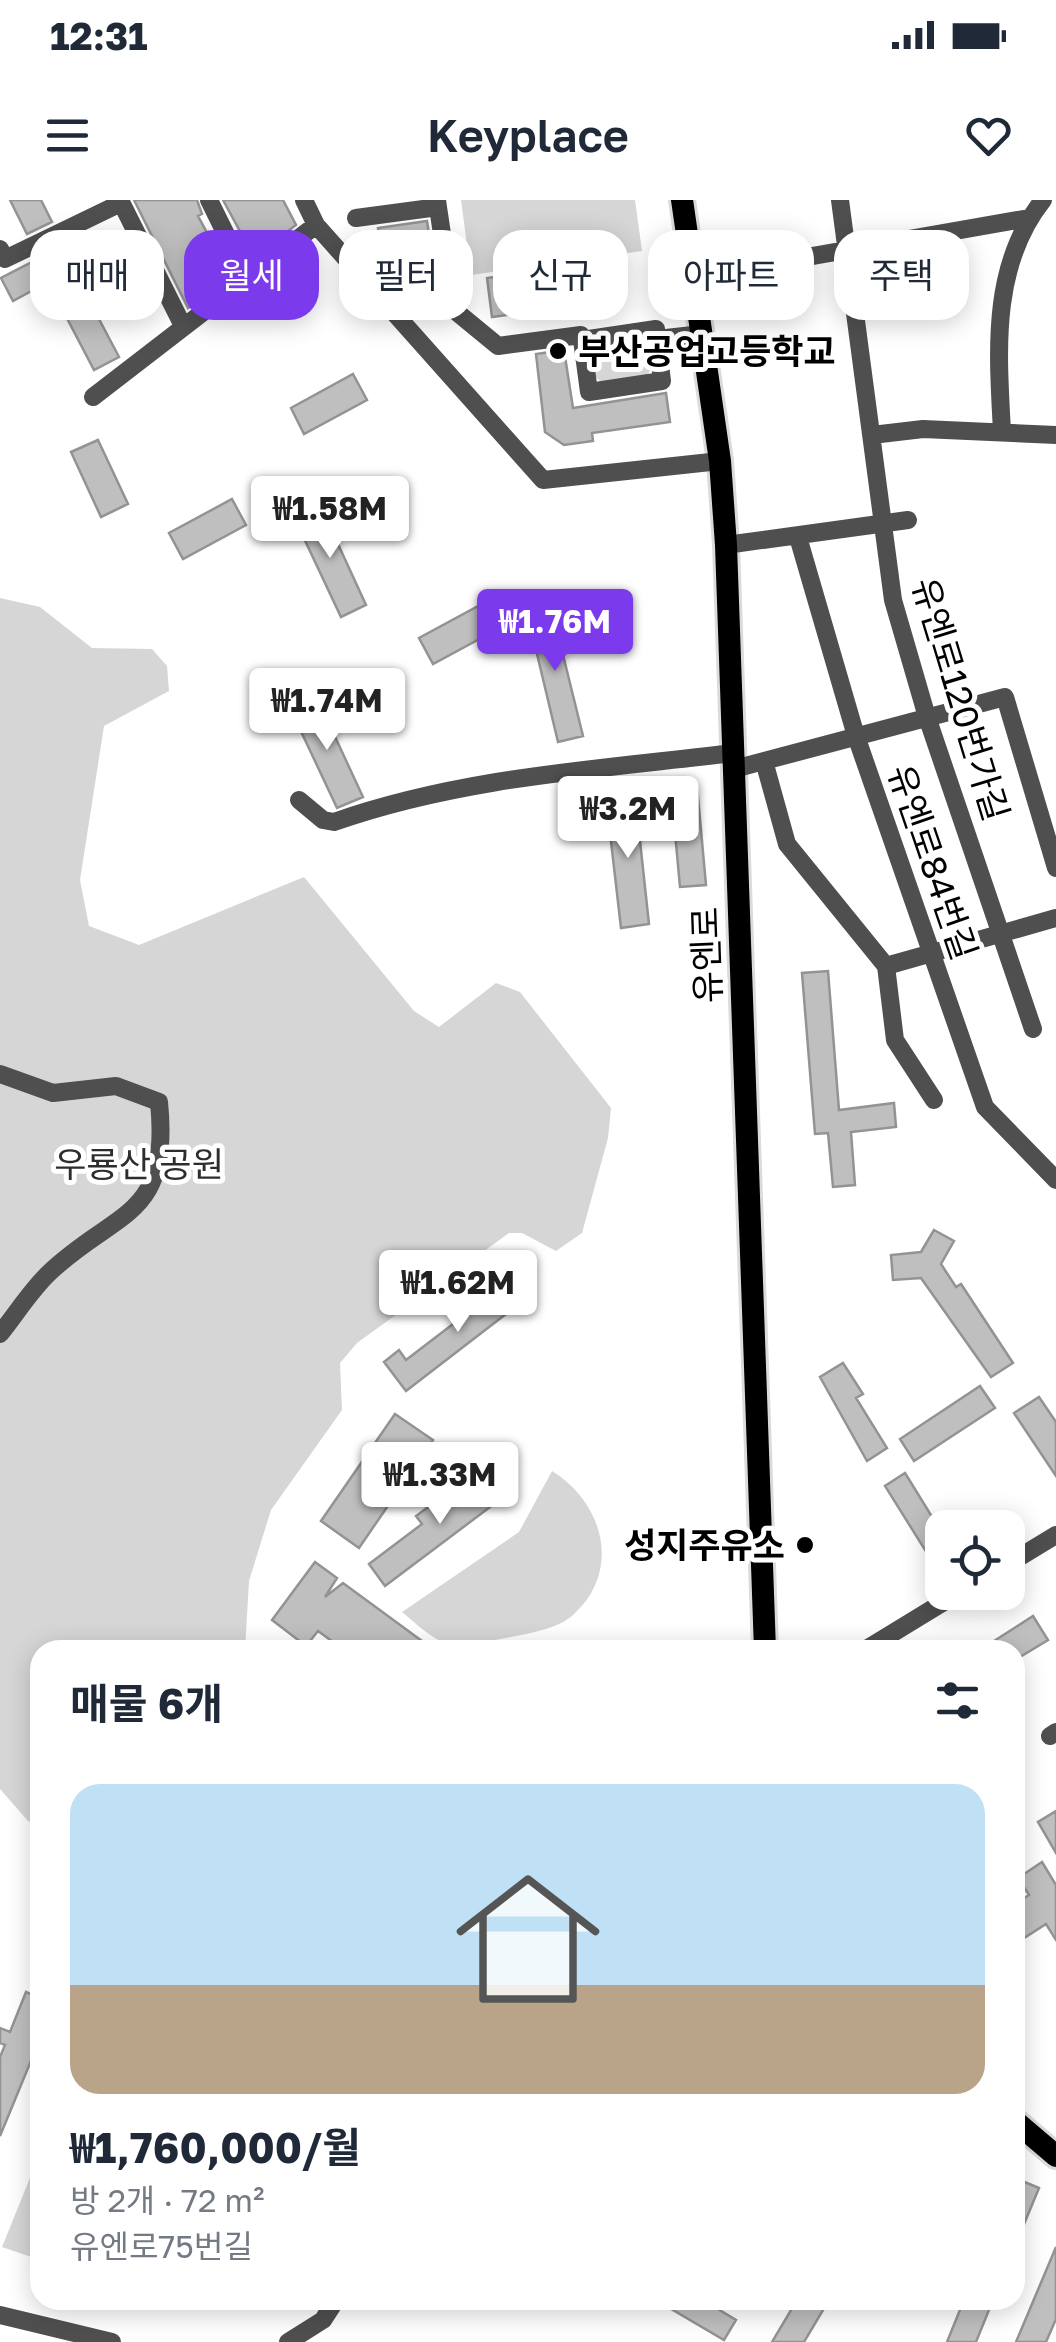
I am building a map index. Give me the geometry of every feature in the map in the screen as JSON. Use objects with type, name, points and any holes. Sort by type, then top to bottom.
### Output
[{"type":"main road","name":"유엔로","points":[[682,200],[686,230]]},
{"type":"main road","name":"유엔로","points":[[700,320],[720,460],[726,546],[766,1640]]},
{"type":"main road","points":[[1025,2130],[1056,2156]]},
{"type":"street","points":[[209,200],[224,230]]},
{"type":"street","points":[[304,200],[316,225],[543,480],[720,460]]},
{"type":"street","name":"유엔로120번가길","points":[[840,200],[845,230]]},
{"type":"street","points":[[1002,432],[996,335],[1005,282],[1029,218],[1043,200]]},
{"type":"street","points":[[0,250],[5,259],[120,202],[183,326]]},
{"type":"street","points":[[356,218],[437,204],[441,230]]},
{"type":"street","points":[[964,230],[1029,218]]},
{"type":"street","points":[[309,230],[316,225]]},
{"type":"street","points":[[94,398],[191,320]]},
{"type":"street","points":[[466,320],[498,346],[581,335],[588,392],[662,381],[656,329],[582,340]]},
{"type":"street","name":"유엔로120번가길","points":[[858,320],[893,600],[927,717],[1033,1029]]},
{"type":"street","points":[[657,338],[702,334]]},
{"type":"street","points":[[872,435],[922,429],[1056,435]]},
{"type":"street","points":[[726,546],[908,520]]},
{"type":"street","name":"유엔로84번길","points":[[798,537],[856,736],[929,954],[986,1107],[1056,1180]]},
{"type":"street","points":[[299,800],[324,820],[334,822],[397,800],[484,784],[764,761],[1005,696],[1056,868]]},
{"type":"street","points":[[764,761],[787,844],[886,966],[894,1040],[934,1100]]},
{"type":"street","points":[[886,966],[1056,918]]},
{"type":"street","points":[[0,1074],[53,1092],[116,1086],[159,1102],[162,1132],[157,1168],[139,1206],[50,1272],[0,1334]]},
{"type":"street","points":[[1025,1554],[1056,1535]]},
{"type":"street","points":[[881,1640],[931,1610]]},
{"type":"street","points":[[288,2342],[323,2320],[330,2310]]},
{"type":"street","points":[[0,2315],[112,2342]]},
{"type":"green space","points":[[461,200],[635,200],[642,251],[628,253],[628,230],[493,230],[493,272],[473,275],[473,230],[465,230]]},
{"type":"green space","points":[[636,339],[645,344],[650,371],[644,379],[604,384],[595,377],[592,355],[600,345]]},
{"type":"green space","name":"우룡산 공원","points":[[0,598],[40,607],[92,648],[152,649],[167,666],[169,691],[104,726],[80,880],[89,926],[139,945],[304,877],[414,1011],[439,1027],[496,983],[520,992],[611,1108],[608,1138],[582,1233],[556,1251],[522,1233],[509,1233],[357,1343],[340,1363],[342,1410],[271,1510],[249,1581],[246,1640],[30,1640],[30,1821],[0,1789]]},
{"type":"green space","points":[[552,1471],[584,1501],[600,1538],[602,1559],[598,1578],[573,1615],[558,1625],[499,1640],[440,1640],[402,1612],[519,1532]]},
{"type":"green space","points":[[30,2178],[30,2257],[2,2247]]},
{"type":"building","points":[[10,200],[41,200],[52,222],[27,234]]},
{"type":"building","points":[[134,200],[197,200],[202,214],[198,216],[206,230],[184,230],[184,300],[164,260],[164,230],[149,230]]},
{"type":"building","points":[[223,200],[283,200],[296,225],[289,230],[239,230]]},
{"type":"building","points":[[427,221],[428,230],[378,230]]},
{"type":"building","points":[[30,263],[30,292],[13,301],[1,278]]},
{"type":"building","points":[[493,277],[492,317],[487,278]]},
{"type":"building","points":[[68,320],[99,320],[119,357],[94,370]]},
{"type":"building","points":[[564,350],[573,408],[666,393],[670,422],[592,433],[593,441],[564,445],[545,432],[536,354]]},
{"type":"building","points":[[353,374],[367,400],[304,434],[291,408]]},
{"type":"building","points":[[98,440],[128,504],[101,517],[71,452]]},
{"type":"building","points":[[232,499],[246,525],[183,559],[169,533]]},
{"type":"building","points":[[320,505],[366,605],[341,617],[294,517]]},
{"type":"building","points":[[482,604],[496,630],[433,664],[419,638]]},
{"type":"building","points":[[551,606],[583,736],[558,742],[527,612]]},
{"type":"building","points":[[317,698],[363,797],[337,808],[291,710]]},
{"type":"building","points":[[697,786],[706,885],[680,887],[671,789]]},
{"type":"building","points":[[635,795],[649,924],[621,928],[606,798]]},
{"type":"building","points":[[828,971],[839,1110],[894,1103],[896,1127],[851,1132],[855,1185],[833,1187],[828,1133],[815,1134],[802,973]]},
{"type":"building","points":[[934,1230],[954,1241],[941,1264],[956,1287],[961,1284],[1013,1363],[991,1377],[921,1278],[893,1280],[891,1255],[921,1252]]},
{"type":"building","points":[[517,1275],[532,1294],[406,1391],[384,1362],[399,1350],[406,1360]]},
{"type":"building","points":[[843,1363],[863,1394],[856,1398],[887,1448],[867,1461],[820,1377]]},
{"type":"building","points":[[980,1386],[995,1408],[914,1461],[900,1439]]},
{"type":"building","points":[[1039,1397],[1056,1422],[1056,1476],[1014,1413]]},
{"type":"building","points":[[395,1414],[433,1440],[359,1548],[321,1521]]},
{"type":"building","points":[[499,1469],[514,1489],[385,1586],[369,1564],[422,1524],[416,1516],[431,1505],[438,1515]]},
{"type":"building","points":[[905,1473],[928,1510],[925,1550],[885,1486]]},
{"type":"building","points":[[315,1562],[337,1578],[325,1597],[343,1583],[421,1640],[330,1640],[318,1631],[311,1640],[298,1640],[272,1620]]},
{"type":"building","points":[[1033,1616],[1048,1640],[1025,1654],[1025,1640],[996,1640]]},
{"type":"building","points":[[1056,1811],[1056,1853],[1038,1822]]},
{"type":"building","points":[[1042,1862],[1056,1885],[1056,1940],[1046,1924],[1025,1938],[1025,1898],[1029,1895],[1025,1873]]},
{"type":"building","points":[[26,1992],[30,1994],[30,2063],[0,2136],[0,2057],[5,2045],[0,2043],[0,2028],[10,2032]]},
{"type":"building","points":[[1025,2182],[1039,2188],[1025,2222]]},
{"type":"building","points":[[1056,2247],[1056,2319],[1046,2342],[1016,2342]]},
{"type":"building","points":[[673,2310],[720,2310],[736,2320],[724,2340]]},
{"type":"building","points":[[791,2310],[823,2310],[804,2342],[772,2342]]},
{"type":"building","points":[[960,2310],[989,2310],[976,2342],[947,2342]]},
{"type":"place","name":"부산공업고등학교","points":[[558,351]]},
{"type":"place","name":"성지주유소","points":[[805,1545]]}]
